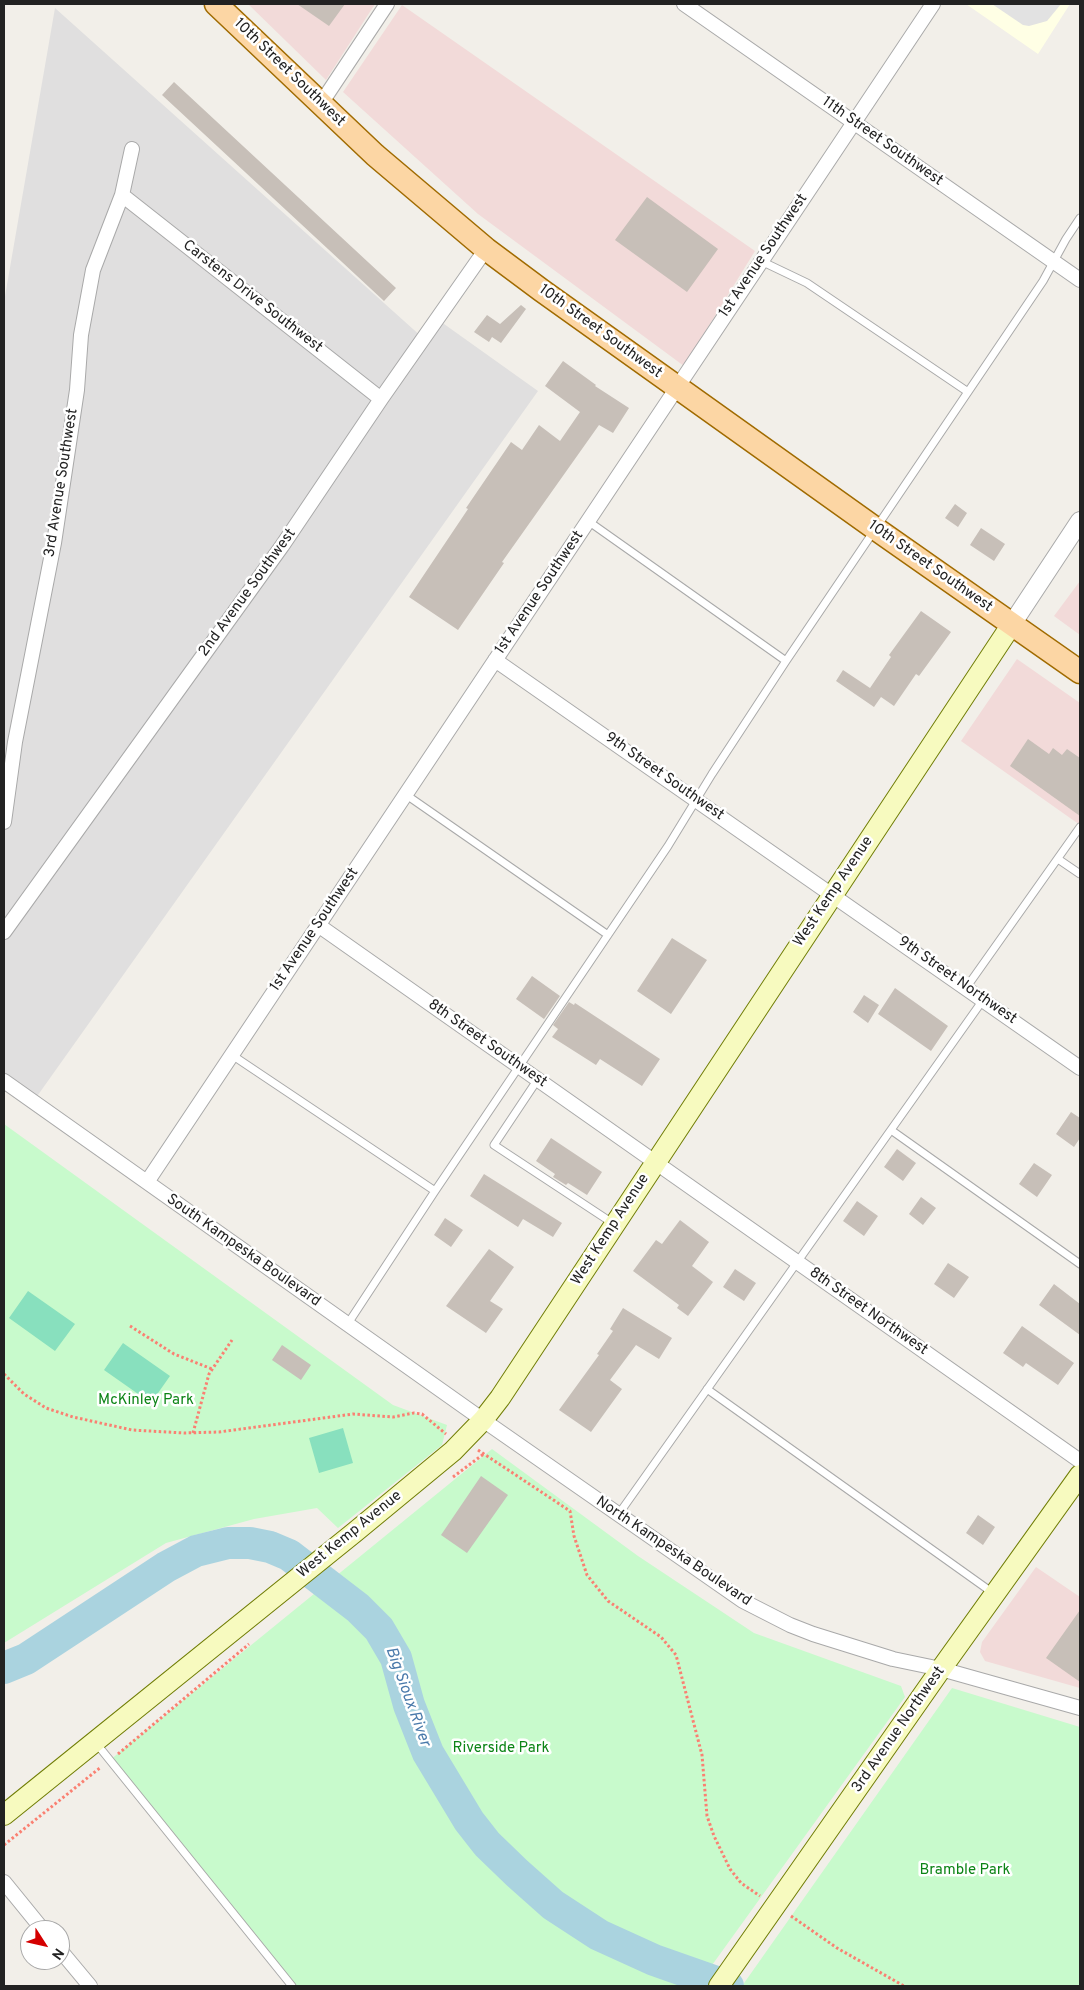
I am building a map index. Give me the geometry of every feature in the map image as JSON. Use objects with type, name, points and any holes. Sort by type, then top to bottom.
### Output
[{"type":"main road","name":"10th Street Southwest","points":[[216,4],[375,156],[486,249],[876,529],[1080,672]]},
{"type":"main road","name":"West Kemp Avenue","points":[[4,1815],[355,1532],[453,1451],[483,1420],[500,1398],[1012,624]]},
{"type":"main road","name":"3rd Avenue Northwest","points":[[719,1986],[941,1668],[1080,1475]]},
{"type":"street","points":[[320,105],[387,4]]},
{"type":"street","name":"11th Street Southwest","points":[[684,4],[1080,280]]},
{"type":"street","name":"1st Avenue Southwest","points":[[147,1182],[933,4]]},
{"type":"street","name":"3rd Avenue Southwest","points":[[4,822],[16,742],[54,543],[77,390],[82,326],[93,270],[122,195],[132,149]]},
{"type":"street","name":"Carstens Drive Southwest","points":[[122,195],[381,399]]},
{"type":"street","name":"2nd Avenue Southwest","points":[[4,932],[288,538],[381,399],[486,249]]},
{"type":"street","name":"West Kemp Avenue","points":[[1012,624],[1080,521]]},
{"type":"street","name":"9th Street Southwest","points":[[495,660],[833,894]]},
{"type":"street","name":"9th Street Northwest","points":[[833,894],[1080,1068]]},
{"type":"street","name":"8th Street Southwest","points":[[318,925],[656,1162]]},
{"type":"street","name":"South Kampeska Boulevard","points":[[4,1082],[483,1420]]},
{"type":"street","name":"8th Street Northwest","points":[[656,1162],[1080,1461]]},
{"type":"street","name":"North Kampeska Boulevard","points":[[483,1420],[722,1588],[790,1625],[893,1659],[941,1668],[1080,1708]]},
{"type":"street","points":[[4,1882],[36,1920]]},
{"type":"street","points":[[70,1962],[90,1986]]},
{"type":"lane","points":[[348,1325],[435,1191],[668,846],[696,799],[786,661],[1044,281],[1080,218]]},
{"type":"lane","points":[[761,262],[807,282],[968,392]]},
{"type":"lane","points":[[588,521],[786,661]]},
{"type":"lane","points":[[405,794],[608,935]]},
{"type":"lane","points":[[966,988],[1080,827]]},
{"type":"lane","points":[[1058,858],[1080,874]]},
{"type":"lane","points":[[618,1515],[983,1000]]},
{"type":"lane","points":[[232,1054],[435,1191]]},
{"type":"lane","points":[[538,1079],[494,1146],[615,1224]]},
{"type":"lane","points":[[891,1130],[1080,1264]]},
{"type":"lane","points":[[706,1389],[994,1594]]},
{"type":"lane","points":[[95,1741],[292,1986]]},
{"type":"path","points":[[130,1326],[174,1354],[212,1369]]},
{"type":"path","points":[[192,1433],[212,1369],[232,1340]]},
{"type":"path","points":[[4,1374],[24,1394],[73,1418],[132,1430],[192,1433],[219,1432],[353,1414],[392,1418],[414,1413],[422,1414],[441,1432]]},
{"type":"path","points":[[484,1454],[570,1511],[574,1536],[587,1575],[608,1601],[662,1637],[676,1656],[702,1755],[707,1816],[714,1836],[730,1869],[741,1883],[837,1948],[904,1986]]},
{"type":"path","points":[[4,1845],[237,1656],[255,1637]]},
{"type":"shaded area","points":[[248,4],[375,4],[326,80]]},
{"type":"shaded area","points":[[966,4],[1070,4],[1038,54]]},
{"type":"shaded area","points":[[992,4],[1061,4],[1047,21],[1029,26],[1023,25]]},
{"type":"shaded area","points":[[402,5],[755,251],[684,366],[478,214],[343,92]]},
{"type":"shaded area","points":[[55,8],[423,338],[437,319],[538,391],[33,1102],[4,1081],[4,302]]},
{"type":"shaded area","points":[[1080,581],[1080,635],[1054,616]]},
{"type":"shaded area","points":[[1017,659],[1080,703],[1080,825],[961,741]]},
{"type":"shaded area","points":[[1036,1567],[1080,1597],[1080,1688],[985,1661],[980,1652],[982,1642]]},
{"type":"green space","name":"McKinley Park","points":[[4,1124],[393,1405],[447,1425],[442,1445],[338,1528],[317,1508],[254,1519],[166,1543],[4,1643]]},
{"type":"green space","points":[[28,1291],[75,1324],[55,1351],[9,1318]]},
{"type":"green space","points":[[123,1343],[170,1376],[151,1403],[104,1370]]},
{"type":"green space","points":[[343,1428],[353,1463],[319,1473],[309,1438]]},
{"type":"green space","name":"Riverside Park","points":[[492,1449],[638,1556],[754,1633],[901,1686],[905,1697],[697,1986],[292,1986],[110,1760]]},
{"type":"green space","name":"Bramble Park","points":[[952,1688],[1080,1727],[1080,1986],[742,1986]]},
{"type":"building","points":[[297,4],[345,4],[329,26]]},
{"type":"building","points":[[174,82],[396,288],[384,301],[162,95]]},
{"type":"building","points":[[647,197],[718,249],[687,292],[615,240]]},
{"type":"building","points":[[521,305],[526,309],[501,343],[492,337],[489,342],[474,332],[487,315],[500,324]]},
{"type":"building","points":[[563,361],[595,386],[629,408],[613,433],[599,425],[502,562],[504,563],[458,630],[409,597],[511,442],[522,450],[539,425],[560,441],[580,412],[545,386]]},
{"type":"building","points":[[955,504],[967,513],[958,527],[945,518]]},
{"type":"building","points":[[981,528],[1005,544],[994,561],[970,545]]},
{"type":"building","points":[[921,611],[951,632],[919,676],[916,674],[894,706],[881,697],[874,707],[836,681],[843,670],[870,688],[891,657],[889,655]]},
{"type":"building","points":[[1028,739],[1049,754],[1053,748],[1062,755],[1067,749],[1080,758],[1080,816],[1010,766]]},
{"type":"building","points":[[672,938],[707,960],[671,1014],[637,991]]},
{"type":"building","points":[[532,976],[560,996],[544,1019],[516,999]]},
{"type":"building","points":[[895,988],[948,1026],[931,1051],[878,1014]]},
{"type":"building","points":[[864,995],[879,1005],[868,1023],[853,1012]]},
{"type":"building","points":[[569,1002],[574,1005],[575,1003],[660,1059],[642,1086],[600,1059],[596,1065],[552,1037],[558,1029],[553,1025]]},
{"type":"building","points":[[1071,1112],[1080,1118],[1080,1138],[1074,1147],[1056,1134]]},
{"type":"building","points":[[551,1138],[602,1172],[587,1195],[568,1183],[566,1185],[553,1177],[555,1174],[536,1161]]},
{"type":"building","points":[[897,1149],[916,1163],[903,1181],[884,1167]]},
{"type":"building","points":[[1034,1163],[1052,1175],[1037,1197],[1019,1184]]},
{"type":"building","points":[[484,1174],[562,1223],[553,1237],[523,1219],[518,1227],[470,1196]]},
{"type":"building","points":[[921,1197],[936,1208],[923,1225],[909,1214]]},
{"type":"building","points":[[857,1201],[878,1216],[864,1236],[843,1221]]},
{"type":"building","points":[[445,1218],[463,1230],[451,1247],[434,1235]]},
{"type":"building","points":[[680,1220],[709,1242],[692,1266],[713,1282],[688,1316],[677,1308],[679,1305],[633,1271],[656,1240],[662,1244]]},
{"type":"building","points":[[489,1249],[514,1267],[490,1301],[503,1309],[486,1333],[446,1306]]},
{"type":"building","points":[[948,1263],[969,1277],[954,1298],[934,1284]]},
{"type":"building","points":[[735,1269],[756,1283],[744,1301],[723,1287]]},
{"type":"building","points":[[1054,1284],[1080,1304],[1080,1335],[1039,1305]]},
{"type":"building","points":[[623,1308],[672,1338],[659,1359],[636,1345],[610,1380],[622,1389],[591,1432],[559,1410],[599,1355],[597,1354],[613,1331],[610,1329]]},
{"type":"building","points":[[1022,1326],[1074,1363],[1058,1385],[1026,1363],[1023,1367],[1003,1353]]},
{"type":"building","points":[[282,1345],[311,1365],[301,1380],[272,1360]]},
{"type":"building","points":[[481,1476],[508,1495],[467,1553],[441,1535]]},
{"type":"building","points":[[978,1515],[995,1527],[983,1545],[966,1533]]},
{"type":"building","points":[[1080,1610],[1080,1682],[1046,1658]]},
{"type":"waterway","name":"Big Sioux River","points":[[4,1668],[26,1659],[166,1567],[196,1551],[228,1543],[250,1543],[270,1547],[289,1555],[358,1608],[379,1629],[396,1658],[409,1705],[428,1753],[469,1821],[487,1844],[553,1905],[599,1935],[654,1960],[728,1986]]}]
